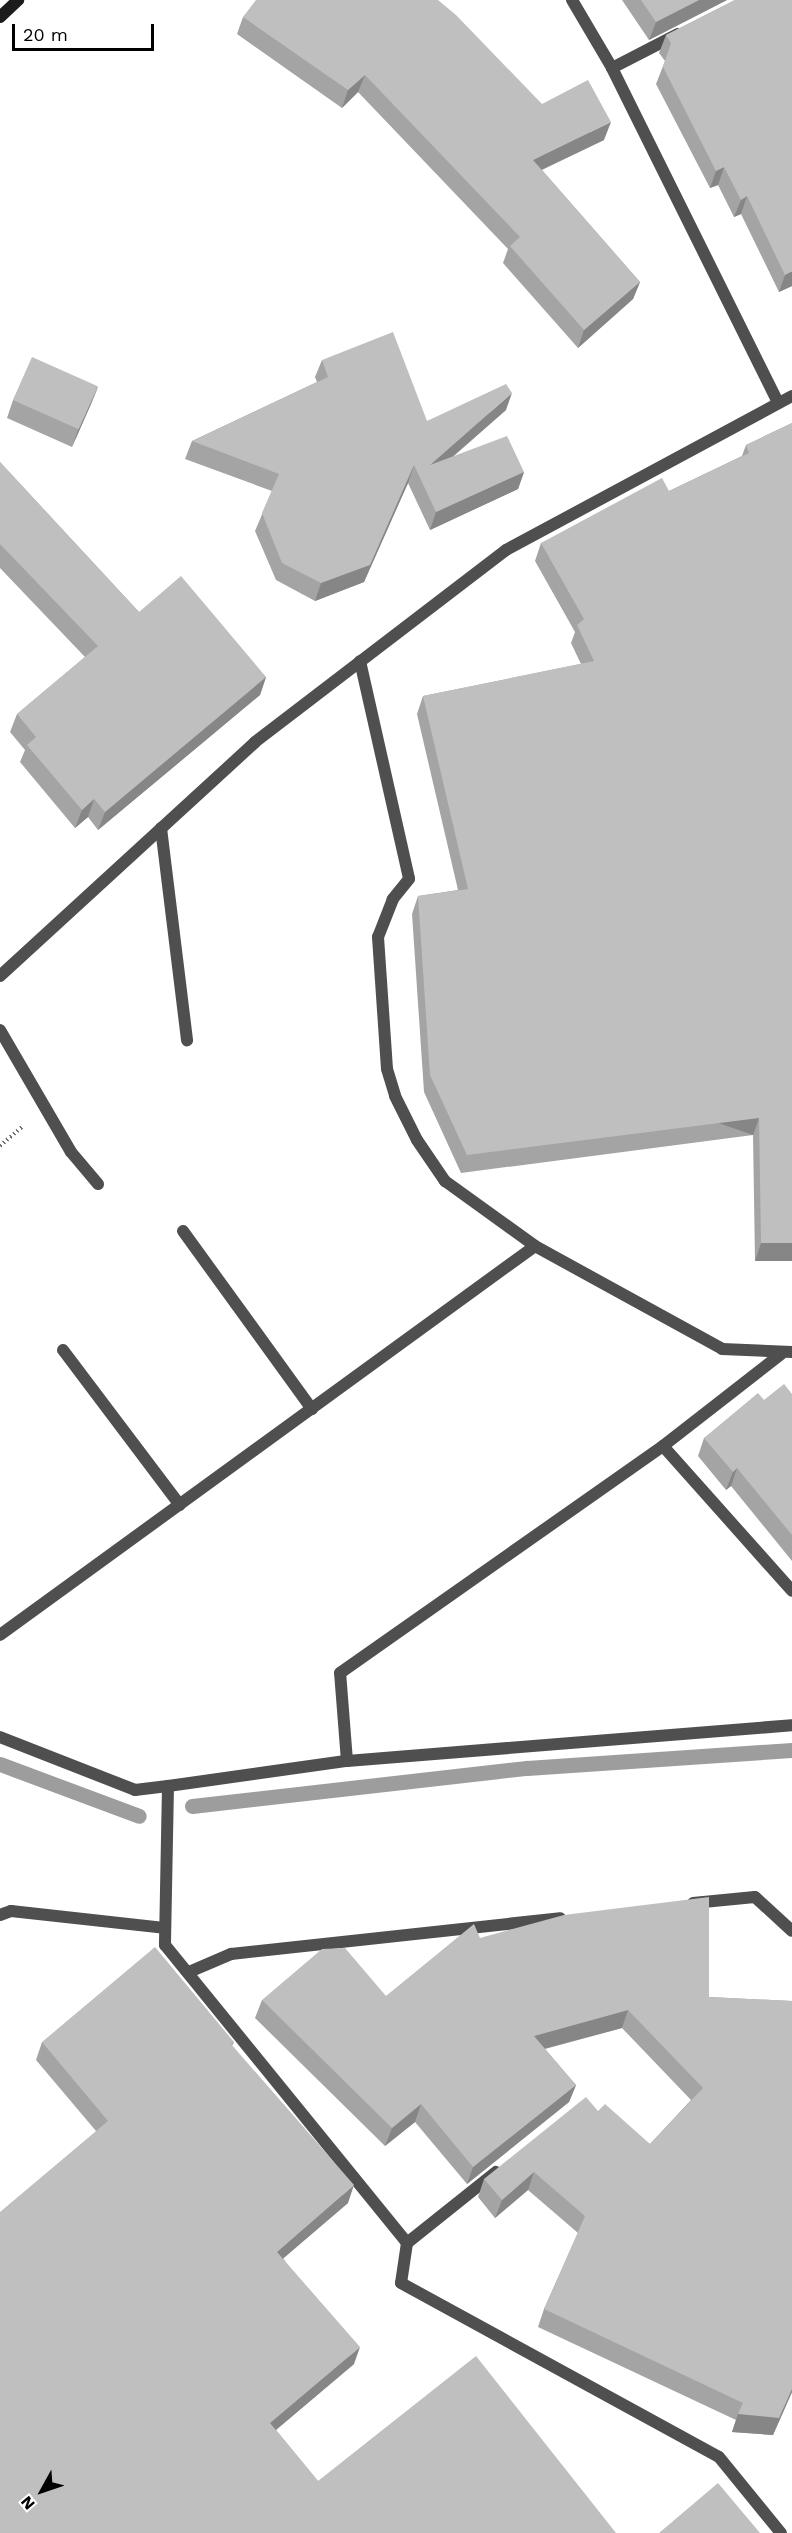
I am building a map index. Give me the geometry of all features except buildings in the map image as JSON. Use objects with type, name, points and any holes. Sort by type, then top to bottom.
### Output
[{"type":"street","points":[[0,17],[18,0]]},
{"type":"street","points":[[572,0],[612,68],[778,403]]},
{"type":"street","points":[[612,68],[694,26]]},
{"type":"street","points":[[0,976],[255,742],[506,550],[792,396]]},
{"type":"street","points":[[360,661],[410,879],[393,899],[378,937],[389,1078],[417,1140],[445,1182],[535,1246],[722,1349],[786,1353]]},
{"type":"street","points":[[161,828],[187,1040]]},
{"type":"street","points":[[0,1030],[71,1152],[98,1184]]},
{"type":"street","points":[[183,1231],[312,1409]]},
{"type":"street","points":[[0,1635],[535,1246]]},
{"type":"street","points":[[63,1350],[180,1505]]},
{"type":"street","points":[[347,1761],[340,1673],[663,1446],[786,1353]]},
{"type":"street","points":[[663,1446],[792,1591]]},
{"type":"street","points":[[0,1737],[135,1790],[347,1761],[792,1725]]},
{"type":"street","points":[[168,1786],[165,1945],[189,1972],[226,2025],[407,2243]]},
{"type":"street","points":[[684,1905],[755,1897],[792,1931]]},
{"type":"street","points":[[0,1915],[11,1911],[164,1928]]},
{"type":"street","points":[[189,1972],[231,1954],[577,1916]]},
{"type":"street","points":[[507,2163],[407,2243],[401,2283],[719,2457],[781,2533]]},
{"type":"waterway","points":[[192,1806],[527,1768],[792,1750]]},
{"type":"waterway","points":[[0,1764],[139,1816]]}]
